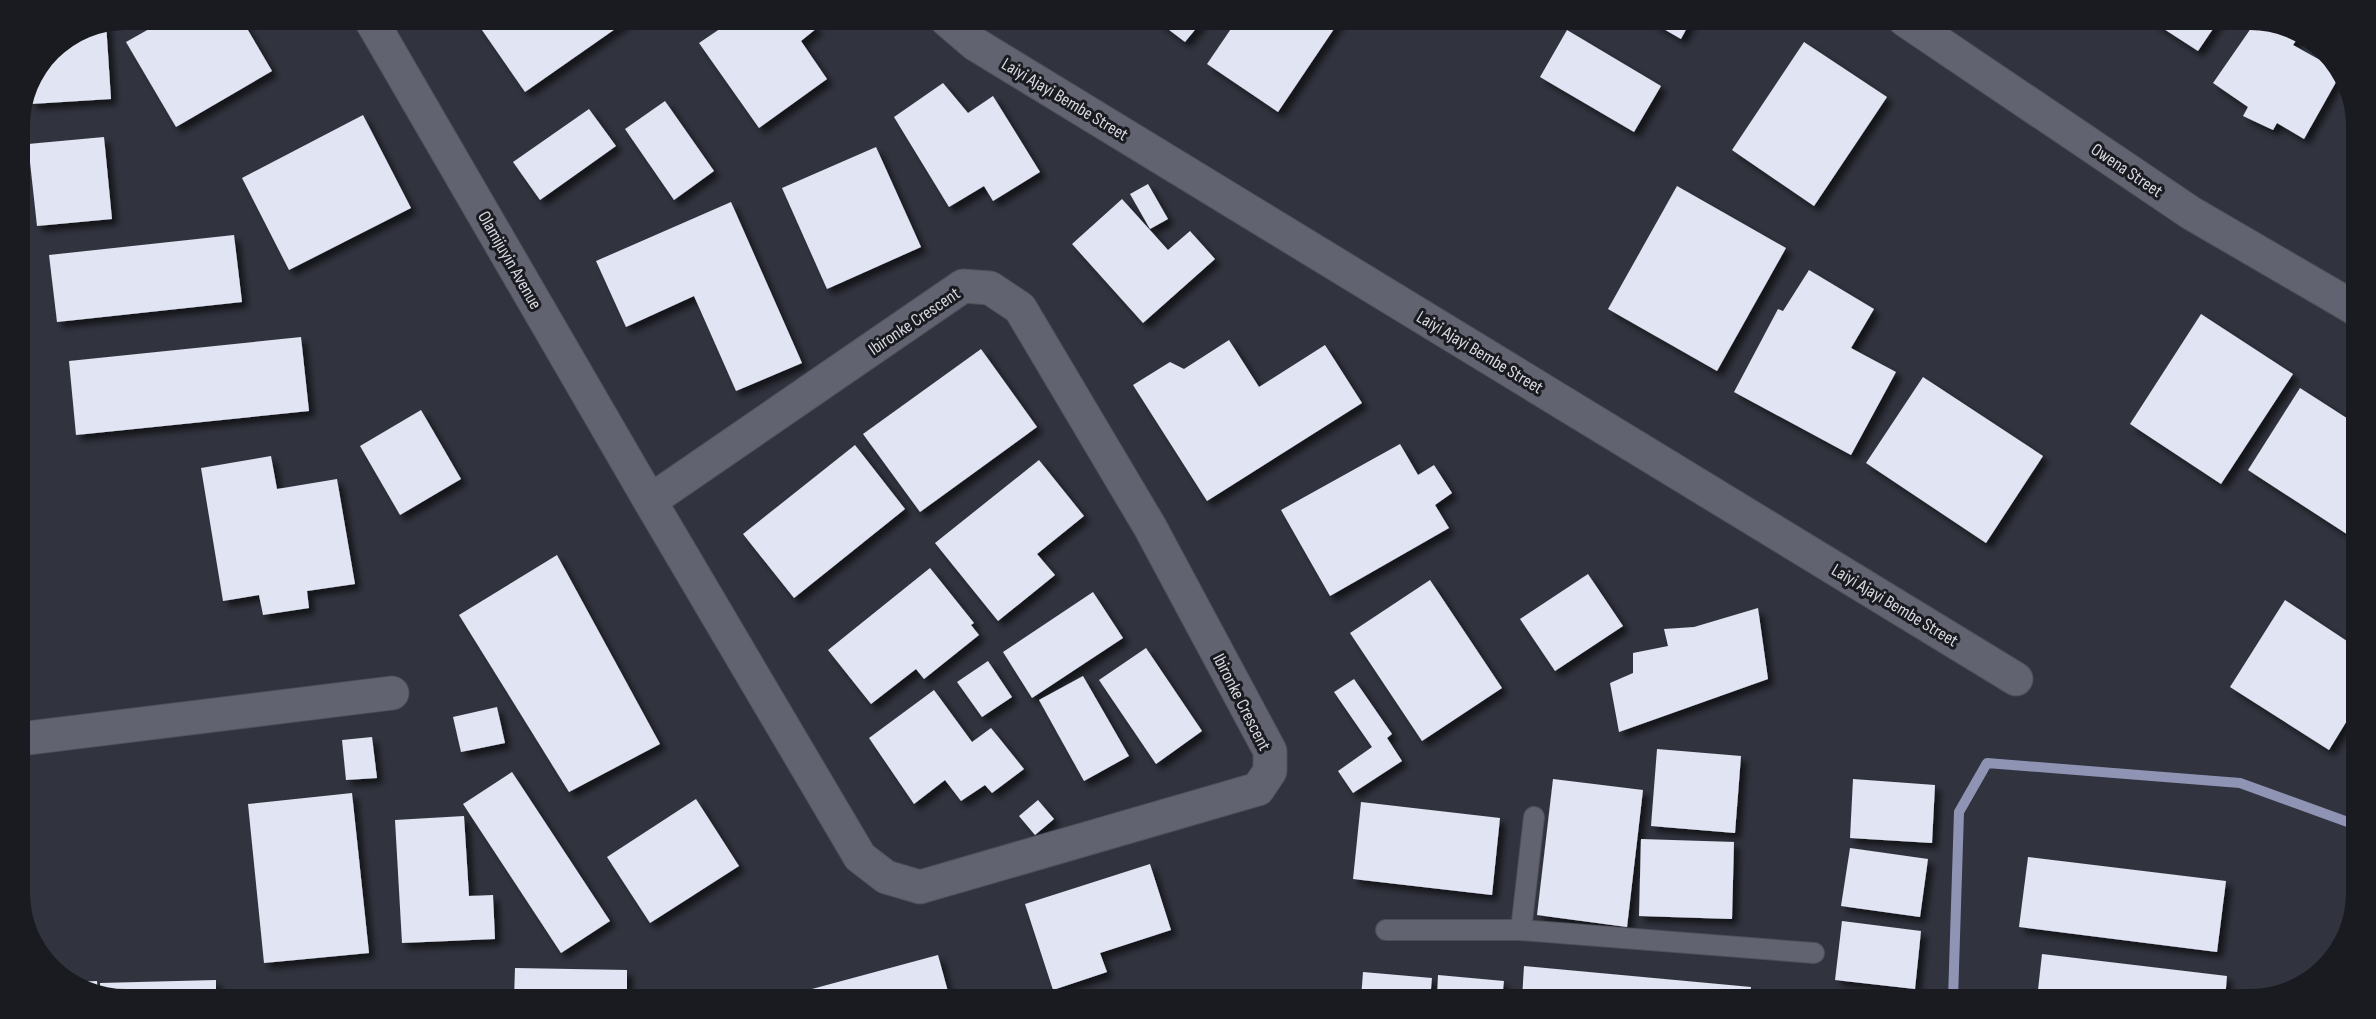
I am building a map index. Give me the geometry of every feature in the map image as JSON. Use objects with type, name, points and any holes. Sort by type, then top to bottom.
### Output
[{"type":"street","name":"Olamijuyin Avenue","points":[[377,30],[650,501]]},
{"type":"street","name":"Laiyi Ajayi Bembe Street","points":[[959,30],[975,44],[2016,679]]},
{"type":"street","name":"Owena Street","points":[[1920,30],[2191,213],[2346,303]]},
{"type":"street","name":"Ibironke Crescent","points":[[963,286],[990,288],[1020,308],[1150,527],[1270,751],[1270,771],[1258,789],[920,887],[886,877],[860,857],[650,501],[963,286]]},
{"type":"street","points":[[30,738],[392,693]]},
{"type":"lane","points":[[1521,930],[1534,817]]},
{"type":"lane","points":[[1386,930],[1521,930],[1814,953]]},
{"type":"building","points":[[147,30],[248,30],[272,71],[176,127],[126,42]]},
{"type":"building","points":[[482,30],[614,30],[525,92]]},
{"type":"building","points":[[718,30],[815,30],[801,41],[827,79],[759,128],[699,43]]},
{"type":"building","points":[[1169,30],[1195,30],[1185,42]]},
{"type":"building","points":[[1230,30],[1333,30],[1278,112],[1207,64]]},
{"type":"building","points":[[1567,30],[1661,86],[1634,132],[1540,77]]},
{"type":"building","points":[[1665,30],[1686,30],[1681,39]]},
{"type":"building","points":[[2165,30],[2212,30],[2198,51]]},
{"type":"building","points":[[2250,30],[2269,32],[2295,42],[2293,45],[2319,60],[2336,83],[2304,139],[2277,123],[2273,130],[2243,116],[2248,107],[2213,83]]},
{"type":"building","points":[[107,32],[111,99],[33,104],[37,89],[58,58],[89,37]]},
{"type":"building","points":[[1804,42],[1887,97],[1814,206],[1732,150]]},
{"type":"building","points":[[943,83],[968,113],[993,96],[1040,172],[993,201],[984,186],[949,207],[894,117]]},
{"type":"building","points":[[665,101],[714,171],[674,200],[625,129]]},
{"type":"building","points":[[589,109],[616,146],[540,200],[513,162]]},
{"type":"building","points":[[363,115],[411,208],[289,270],[242,178]]},
{"type":"building","points":[[104,137],[112,219],[37,226],[30,144]]},
{"type":"building","points":[[876,147],[921,247],[827,289],[782,188]]},
{"type":"building","points":[[1148,184],[1168,219],[1150,229],[1130,194]]},
{"type":"building","points":[[1677,186],[1786,248],[1717,371],[1608,309]]},
{"type":"building","points":[[1122,199],[1168,250],[1190,231],[1215,259],[1143,323],[1072,244]]},
{"type":"building","points":[[731,202],[802,363],[736,391],[694,296],[626,327],[596,261]]},
{"type":"building","points":[[234,235],[242,302],[57,322],[49,255]]},
{"type":"building","points":[[1809,270],[1874,309],[1851,348],[1896,372],[1851,455],[1734,392],[1778,309],[1783,311]]},
{"type":"building","points":[[2201,314],[2293,374],[2221,484],[2130,424]]},
{"type":"building","points":[[301,337],[309,411],[76,435],[69,361]]},
{"type":"building","points":[[1229,340],[1259,387],[1325,345],[1362,403],[1207,501],[1133,385],[1170,362],[1184,369]]},
{"type":"building","points":[[981,349],[1037,427],[920,512],[863,434]]},
{"type":"building","points":[[1923,377],[2043,456],[1986,543],[1866,463]]},
{"type":"building","points":[[2300,388],[2346,418],[2346,534],[2248,470]]},
{"type":"building","points":[[421,410],[461,479],[400,515],[360,446]]},
{"type":"building","points":[[1400,444],[1418,475],[1434,465],[1452,493],[1435,505],[1449,528],[1330,596],[1281,510]]},
{"type":"building","points":[[855,445],[905,509],[794,598],[743,534]]},
{"type":"building","points":[[271,456],[277,489],[337,479],[355,584],[307,591],[309,608],[263,615],[259,595],[223,601],[201,468]]},
{"type":"building","points":[[1039,460],[1084,516],[1037,554],[1055,575],[998,621],[935,543]]},
{"type":"building","points":[[557,555],[660,744],[569,792],[459,615]]},
{"type":"building","points":[[930,568],[974,623],[971,625],[979,635],[924,679],[916,669],[871,704],[828,650]]},
{"type":"building","points":[[1588,574],[1623,626],[1555,671],[1520,619]]},
{"type":"building","points":[[1430,580],[1502,688],[1422,741],[1350,633]]},
{"type":"building","points":[[1093,592],[1123,638],[1032,698],[1003,652]]},
{"type":"building","points":[[2285,600],[2346,640],[2346,722],[2329,750],[2230,687]]},
{"type":"building","points":[[1758,608],[1768,679],[1619,732],[1610,683],[1633,673],[1633,653],[1668,646],[1664,629],[1694,627]]},
{"type":"building","points":[[1146,648],[1202,731],[1156,764],[1099,680]]},
{"type":"building","points":[[988,661],[1012,697],[982,717],[957,682]]},
{"type":"building","points":[[1083,676],[1129,756],[1084,781],[1039,700]]},
{"type":"building","points":[[1354,679],[1392,734],[1387,738],[1402,761],[1353,793],[1338,771],[1372,747],[1334,692]]},
{"type":"building","points":[[934,690],[972,742],[991,728],[1024,769],[992,793],[985,785],[961,801],[945,780],[914,804],[869,738]]},
{"type":"building","points":[[497,707],[505,743],[461,752],[453,717]]},
{"type":"building","points":[[372,737],[377,778],[346,780],[342,740]]},
{"type":"building","points":[[1657,749],[1741,756],[1735,833],[1651,826]]},
{"type":"building","points":[[512,772],[610,921],[561,953],[463,804]]},
{"type":"building","points":[[1553,779],[1643,790],[1627,927],[1537,915]]},
{"type":"building","points":[[1853,779],[1935,785],[1932,843],[1850,838]]},
{"type":"building","points":[[352,793],[369,953],[264,963],[248,804]]},
{"type":"building","points":[[696,799],[739,866],[650,923],[607,857]]},
{"type":"building","points":[[1038,800],[1054,819],[1035,835],[1019,816]]},
{"type":"building","points":[[1361,802],[1500,818],[1492,895],[1353,879]]},
{"type":"building","points":[[464,816],[469,896],[493,895],[495,939],[402,943],[395,820]]},
{"type":"building","points":[[1641,839],[1734,842],[1732,919],[1639,916]]},
{"type":"building","points":[[1850,848],[1928,859],[1920,917],[1841,906]]},
{"type":"building","points":[[2028,857],[2226,881],[2217,952],[2019,927]]},
{"type":"building","points":[[1150,864],[1171,930],[1100,953],[1107,972],[1053,989],[1025,904]]},
{"type":"building","points":[[1842,921],[1921,931],[1915,989],[1835,980]]},
{"type":"building","points":[[2042,954],[2227,976],[2226,989],[2038,989]]},
{"type":"building","points":[[938,955],[947,989],[812,989]]},
{"type":"building","points":[[1524,966],[1751,987],[1751,989],[1523,989]]},
{"type":"building","points":[[515,968],[627,970],[627,989],[514,989]]},
{"type":"building","points":[[1363,972],[1432,978],[1431,989],[1362,989]]},
{"type":"building","points":[[1438,975],[1504,981],[1503,989],[1437,989]]},
{"type":"building","points":[[216,980],[216,989],[126,989],[107,987],[100,983]]},
{"type":"waterway","points":[[1953,989],[1959,812],[1987,763],[2240,783],[2346,821]]}]
